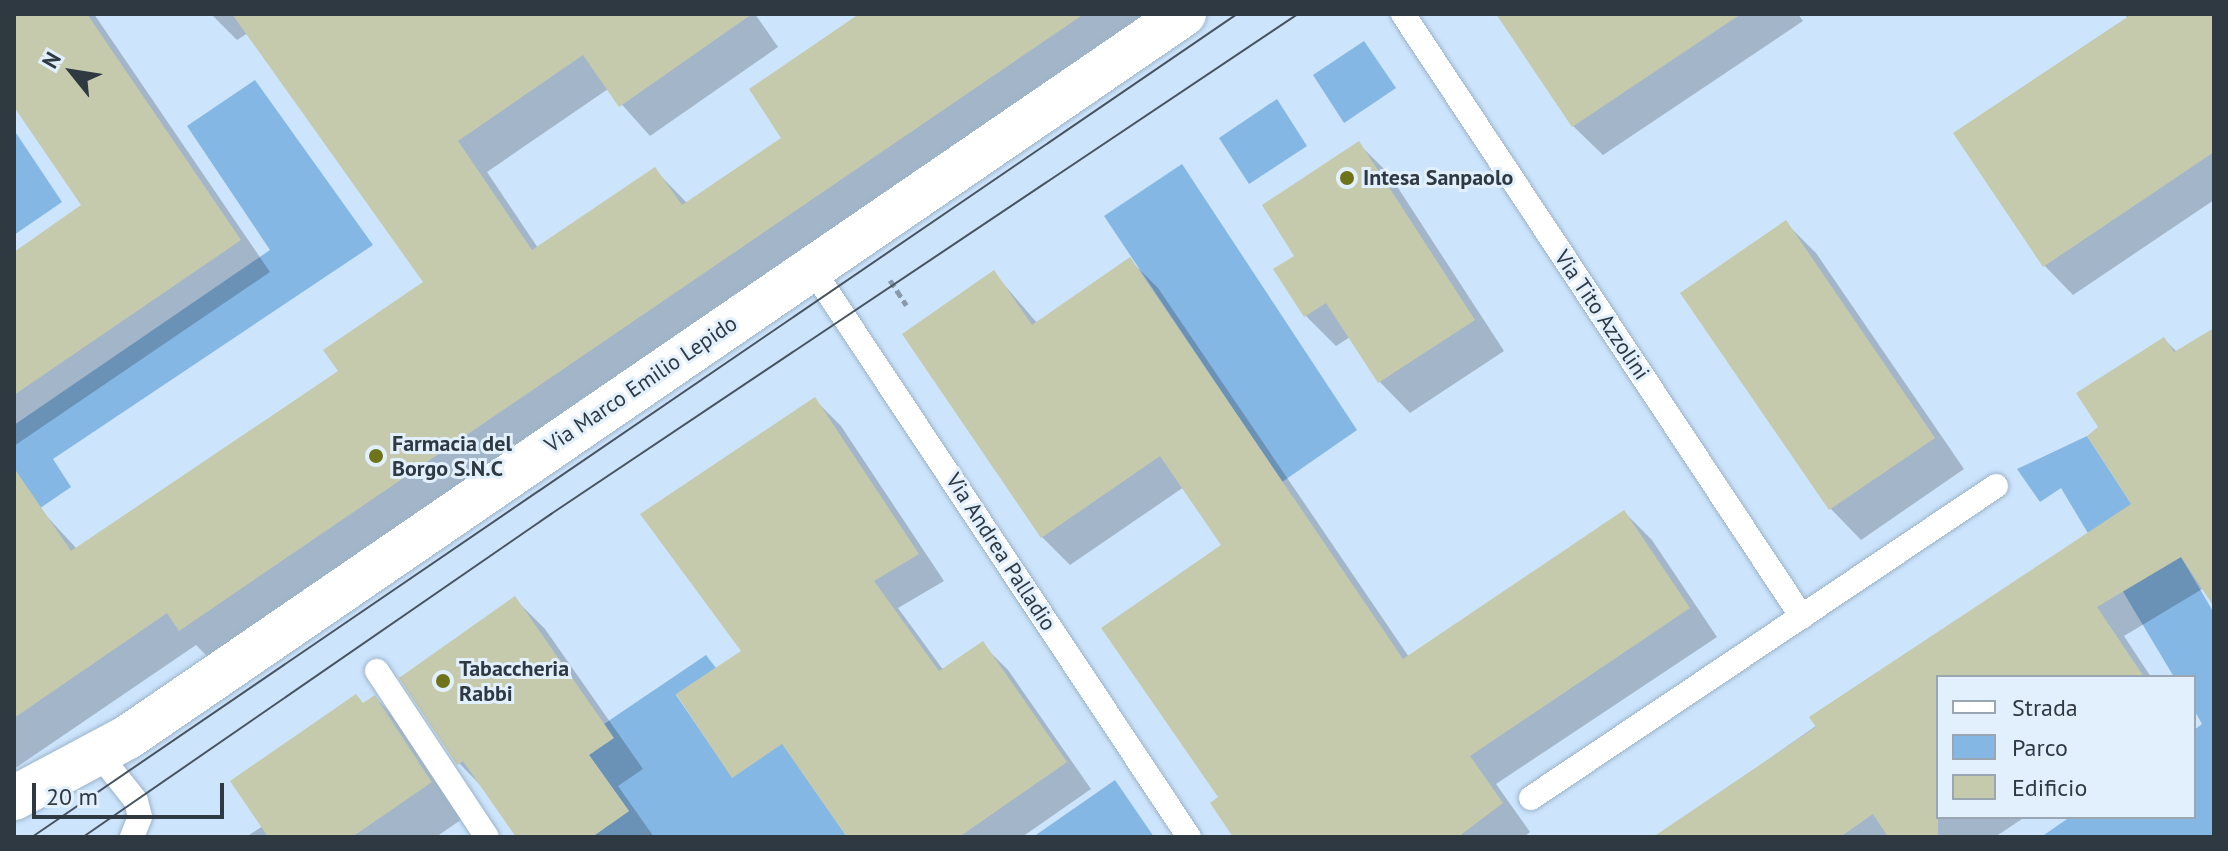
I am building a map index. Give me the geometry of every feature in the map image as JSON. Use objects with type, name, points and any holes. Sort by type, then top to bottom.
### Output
[{"type":"main road","name":"Via Marco Emilio Lepido","points":[[14,798],[98,753],[1184,14]]},
{"type":"lane","name":"Via Tito Azzolini","points":[[1403,14],[1802,617]]},
{"type":"lane","name":"Via Andrea Palladio","points":[[811,267],[1189,837]]},
{"type":"lane","points":[[1531,798],[1996,486]]},
{"type":"lane","points":[[377,671],[487,837]]},
{"type":"lane","points":[[98,753],[136,801],[140,817],[132,837]]},
{"type":"green space","points":[[1364,41],[1396,88],[1344,123],[1313,75]]},
{"type":"green space","points":[[255,80],[373,245],[53,459],[71,487],[14,526],[14,425],[270,250],[187,126]]},
{"type":"green space","points":[[1277,99],[1307,146],[1249,184],[1219,138]]},
{"type":"green space","points":[[14,130],[62,202],[14,235]]},
{"type":"green space","points":[[1182,164],[1357,430],[1282,482],[1104,216]]},
{"type":"green space","points":[[2087,436],[2170,563],[2181,557],[2214,613],[2214,837],[2041,837],[2067,819],[2196,819],[2196,728],[2202,724],[2196,714],[2196,675],[2173,675],[2061,488],[2040,502],[2017,469]]},
{"type":"green space","points":[[706,655],[716,668],[676,695],[732,777],[782,743],[847,837],[592,837],[629,811],[589,755],[613,738],[604,724]]},
{"type":"green space","points":[[1115,780],[1154,837],[1033,837]]},
{"type":"building","points":[[14,14],[87,14],[241,240],[14,395],[14,252],[81,205],[14,107]]},
{"type":"building","points":[[232,14],[752,14],[619,107],[583,55],[458,141],[532,250],[655,167],[682,205],[781,138],[749,89],[859,14],[1084,14],[179,631],[167,613],[14,718],[14,468],[71,551],[338,371],[323,350],[423,282]]},
{"type":"building","points":[[1496,14],[1741,14],[1572,127]]},
{"type":"building","points":[[2132,14],[2214,14],[2214,152],[2043,267],[1953,133]]},
{"type":"building","points":[[1359,141],[1475,320],[1378,383],[1326,303],[1304,317],[1273,269],[1294,256],[1262,205]]},
{"type":"building","points":[[1786,220],[1935,438],[1829,510],[1680,293]]},
{"type":"building","points":[[1130,257],[1403,659],[1624,510],[1690,608],[1470,756],[1503,803],[1458,837],[1233,837],[1210,803],[1218,797],[1101,628],[1221,545],[1160,456],[1041,538],[902,334],[994,270],[1032,325]]},
{"type":"building","points":[[2214,328],[2214,607],[2181,557],[2097,607],[2143,675],[1936,675],[1938,837],[1888,837],[1873,814],[1840,837],[1653,837],[1816,727],[1809,717],[2131,504],[2087,436],[2098,427],[2076,393],[2164,337],[2174,352]]},
{"type":"building","points":[[815,397],[919,554],[874,581],[939,671],[983,641],[1067,762],[959,837],[847,837],[782,744],[732,778],[676,694],[741,651],[640,514]]},
{"type":"building","points":[[515,596],[614,738],[589,755],[629,811],[592,837],[516,837],[463,761],[457,765],[399,678]]},
{"type":"building","points":[[356,694],[363,703],[375,695],[432,782],[352,837],[268,837],[230,781]]},
{"type":"tram line","points":[[32,837],[1237,14]]},
{"type":"tram line","points":[[83,837],[551,514],[1298,14]]},
{"type":"place","name":"Intesa Sanpaolo","points":[[1347,178]]},
{"type":"place","name":"Farmacia del Borgo S.N.C","points":[[376,456]]},
{"type":"place","name":"Tabaccheria Rabbi","points":[[443,681]]}]
